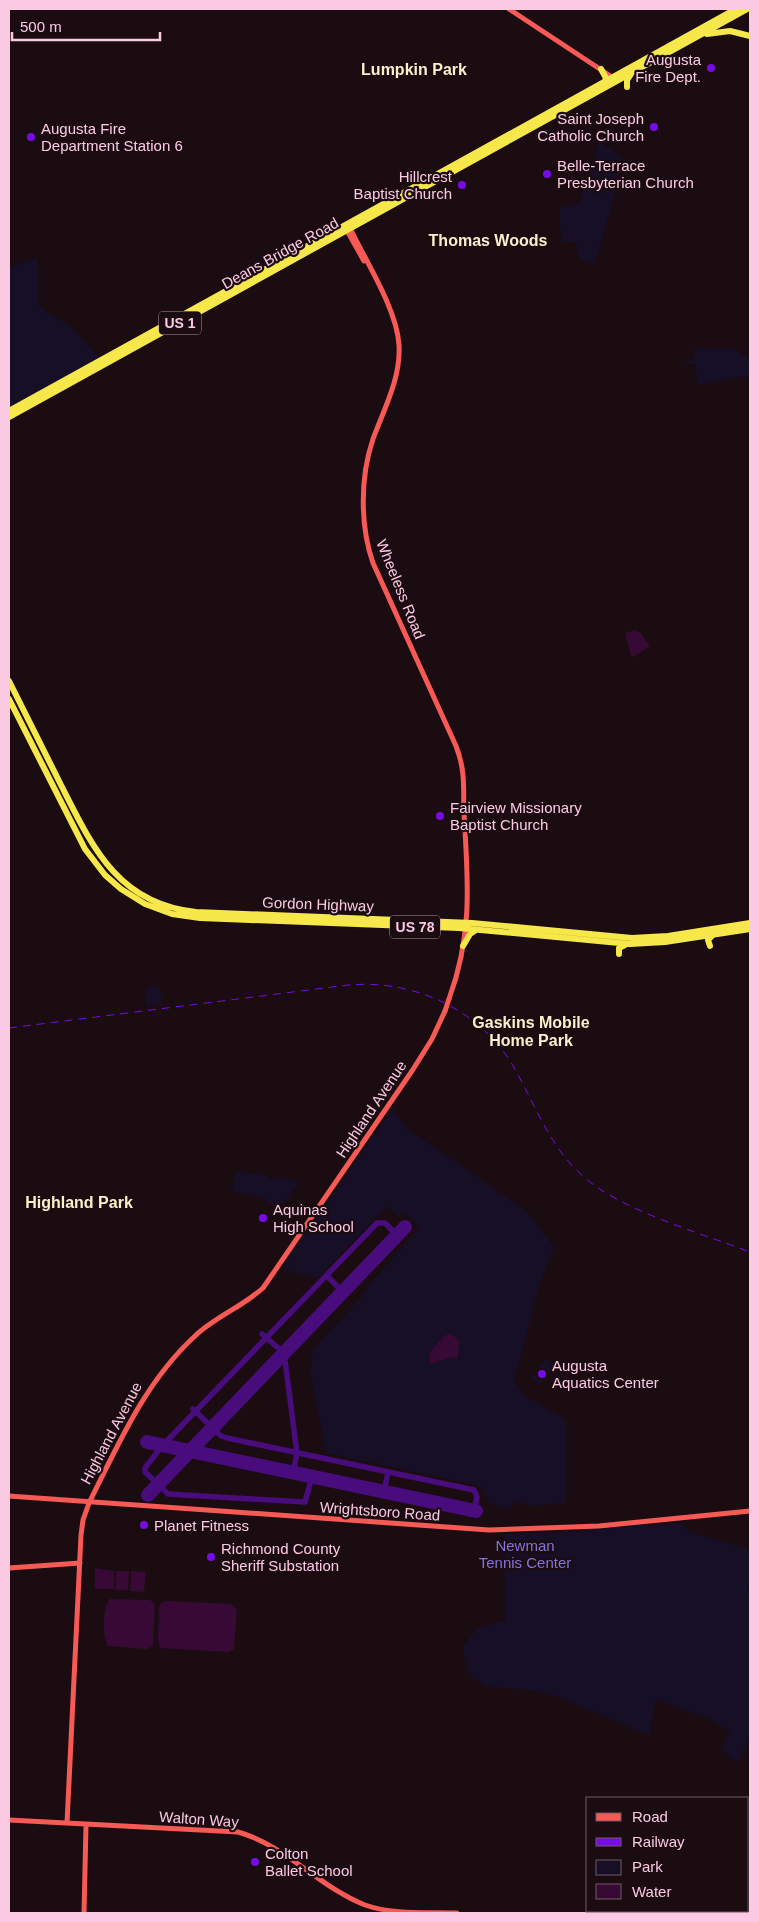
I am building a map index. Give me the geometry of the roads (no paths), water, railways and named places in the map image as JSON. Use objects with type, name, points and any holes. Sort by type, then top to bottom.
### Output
[{"type":"highway","name":"Deans Bridge Road","points":[[9,411],[616,79],[732,10],[747,9]]},
{"type":"highway","name":"Deans Bridge Road","points":[[9,417],[604,82],[631,74],[696,37],[732,10]]},
{"type":"highway","points":[[696,37],[715,32],[730,31],[750,36]]},
{"type":"highway","points":[[601,69],[606,78],[604,82]]},
{"type":"highway","points":[[628,87],[628,78],[631,74]]},
{"type":"highway","name":"Gordon Highway","points":[[9,681],[93,847],[126,885],[161,904],[189,911],[467,926],[639,938],[750,923]]},
{"type":"highway","name":"Gordon Highway","points":[[9,699],[90,858],[116,885],[139,901],[165,912],[193,918],[467,926],[482,930],[630,944],[660,942],[750,929]]},
{"type":"highway","points":[[689,932],[693,929],[693,924]]},
{"type":"highway","points":[[586,934],[591,932],[592,926]]},
{"type":"highway","points":[[463,946],[470,934],[482,930]]},
{"type":"highway","points":[[710,946],[708,940],[715,934]]},
{"type":"highway","points":[[620,954],[620,947],[630,944]]},
{"type":"main road","points":[[509,9],[616,79]]},
{"type":"main road","name":"Wheeless Road","points":[[348,227],[395,321],[400,358],[397,375],[367,463],[364,517],[367,541],[373,563],[456,746],[463,771],[465,784],[467,926]]},
{"type":"main road","name":"Highland Avenue","points":[[67,1823],[80,1563],[83,1520],[89,1503],[149,1387],[173,1357],[196,1335],[238,1308],[263,1288],[412,1071],[432,1039],[445,1011],[458,972],[467,926]]},
{"type":"main road","name":"Wrightsboro Road","points":[[9,1496],[489,1530],[600,1526],[750,1511]]},
{"type":"main road","points":[[9,1568],[80,1563]]},
{"type":"main road","name":"Walton Way","points":[[9,1820],[243,1834],[266,1843],[348,1897],[365,1905],[400,1911],[457,1913]]},
{"type":"main road","points":[[84,1913],[86,1825]]},
{"type":"water","points":[[635,630],[640,632],[650,646],[633,657],[631,656],[625,633]]},
{"type":"water","points":[[450,1333],[460,1341],[457,1359],[453,1357],[430,1364],[429,1353],[443,1337]]},
{"type":"water","points":[[95,1568],[114,1571],[114,1589],[95,1589]]},
{"type":"water","points":[[116,1571],[129,1571],[128,1590],[115,1590]]},
{"type":"water","points":[[131,1571],[146,1572],[144,1592],[130,1591]]},
{"type":"water","points":[[110,1599],[150,1600],[155,1604],[153,1646],[147,1649],[108,1646],[104,1622],[105,1608]]},
{"type":"water","points":[[162,1602],[232,1604],[237,1610],[234,1649],[228,1652],[160,1648],[158,1641],[159,1607]]},
{"type":"railway","points":[[9,1028],[348,985],[398,987],[422,994],[445,1003],[466,1016],[485,1031],[502,1050],[516,1071],[554,1141],[573,1167],[585,1178],[621,1201],[664,1221],[750,1252]]},
{"type":"place","name":"Augusta Fire Dept.","points":[[711,68]]},
{"type":"place","name":"Saint Joseph Catholic Church","points":[[654,127]]},
{"type":"place","name":"Augusta Fire Department Station 6","points":[[31,137]]},
{"type":"place","name":"Belle-Terrace Presbyterian Church","points":[[547,174]]},
{"type":"place","name":"Hillcrest Baptist Church","points":[[462,185]]},
{"type":"place","name":"Fairview Missionary Baptist Church","points":[[440,816]]},
{"type":"place","name":"Aquinas High School","points":[[263,1218]]},
{"type":"place","name":"Augusta Aquatics Center","points":[[542,1374]]},
{"type":"place","name":"Planet Fitness","points":[[144,1525]]},
{"type":"place","name":"Richmond County Sheriff Substation","points":[[211,1557]]},
{"type":"place","name":"Colton Ballet School","points":[[255,1862]]},
{"type":"district","name":"Lumpkin Park","points":[[414,69]]},
{"type":"district","name":"Thomas Woods","points":[[488,240]]},
{"type":"district","name":"Gaskins Mobile Home Park","points":[[531,1031]]},
{"type":"district","name":"Highland Park","points":[[79,1202]]},
{"type":"park label","name":"Newman Tennis Center","points":[[525,1554]]}]
